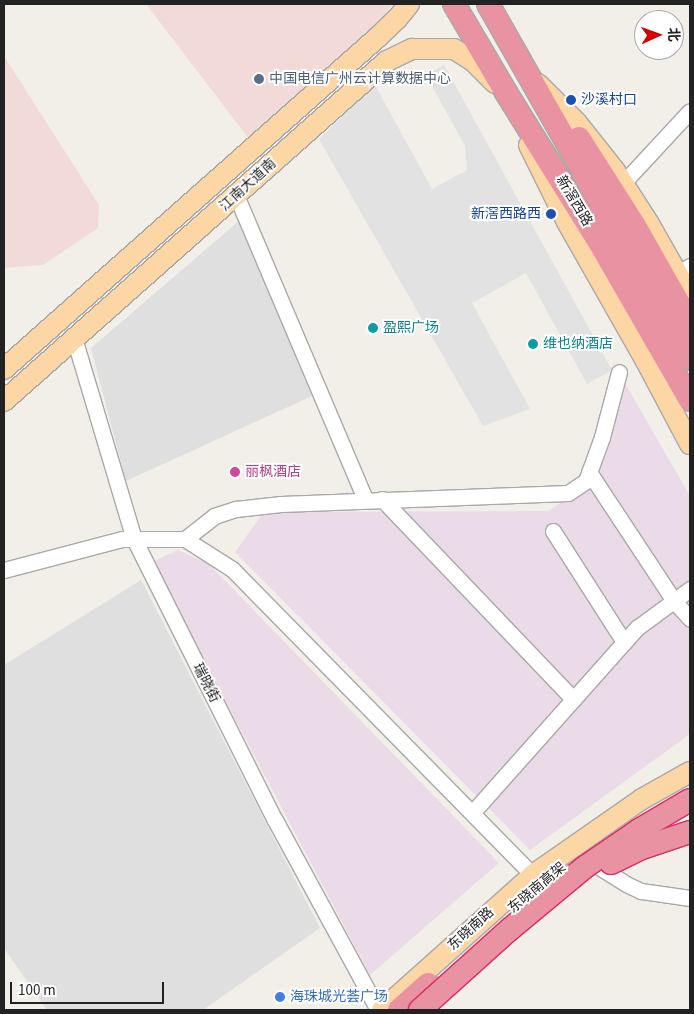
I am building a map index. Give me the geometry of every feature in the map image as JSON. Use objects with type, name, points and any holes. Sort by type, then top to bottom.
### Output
[{"type":"highway","name":"新滘西路","points":[[454,4],[603,249],[690,400]]},
{"type":"highway","name":"新滘西路","points":[[488,4],[690,359]]},
{"type":"highway","points":[[529,74],[581,140],[634,226],[690,323]]},
{"type":"highway","name":"东晓南高架","points":[[399,1010],[490,927],[564,865],[619,826],[690,784]]},
{"type":"highway","name":"东晓南高架","points":[[420,1010],[551,894],[585,867],[639,830],[690,800]]},
{"type":"highway","points":[[467,967],[615,860],[653,843],[690,832]]},
{"type":"main road","name":"江南大道南","points":[[4,369],[377,38],[397,19],[408,4]]},
{"type":"main road","name":"江南大道南","points":[[4,400],[388,61],[402,52],[412,49],[454,50],[473,61],[507,94]]},
{"type":"main road","points":[[529,74],[578,123],[624,183],[684,269],[690,296]]},
{"type":"main road","points":[[507,94],[557,203],[690,444]]},
{"type":"main road","name":"东晓南路","points":[[380,1010],[532,875],[627,810],[690,772]]},
{"type":"main road","points":[[434,1010],[521,931],[599,867],[690,810]]},
{"type":"street","points":[[624,183],[690,110]]},
{"type":"street","points":[[236,195],[365,499]]},
{"type":"street","name":"瑞晓街","points":[[74,338],[134,539],[274,820],[380,1010]]},
{"type":"street","points":[[185,538],[214,516],[236,509],[281,504],[365,499],[568,493],[586,481],[590,472],[602,438],[618,372]]},
{"type":"street","points":[[590,472],[674,601],[690,619]]},
{"type":"street","points":[[382,499],[573,699]]},
{"type":"street","points":[[553,531],[624,642]]},
{"type":"street","points":[[4,570],[122,539],[185,538],[232,569],[532,875]]},
{"type":"street","points":[[472,813],[638,627],[690,589]]},
{"type":"street","points":[[599,867],[641,891],[690,898]]},
{"type":"shaded area","name":"中国电信广州云计算数据中心","points":[[146,4],[392,4],[382,19],[249,139]]},
{"type":"shaded area","points":[[4,56],[99,205],[98,228],[43,265],[4,268]]},
{"type":"shaded area","points":[[444,65],[612,370],[587,384],[526,273],[472,303],[530,409],[483,426],[319,139],[375,85],[432,189],[467,170],[465,146],[426,75]]},
{"type":"shaded area","points":[[239,221],[312,396],[126,481],[91,348]]},
{"type":"shaded area","points":[[625,383],[690,496],[690,734],[530,850],[235,552],[264,512],[548,511],[593,482]]},
{"type":"shaded area","points":[[178,550],[209,564],[499,863],[370,975],[152,562]]},
{"type":"shaded area","points":[[141,580],[320,928],[203,1010],[47,1010],[4,948],[4,665]]},
{"type":"place","name":"中国电信广州云计算数据中心","points":[[259,79]]},
{"type":"place","name":"沙溪村口","points":[[571,100]]},
{"type":"place","name":"新滘西路西","points":[[551,214]]},
{"type":"place","name":"盈熙广场","points":[[373,328]]},
{"type":"place","name":"维也纳酒店","points":[[533,344]]},
{"type":"place","name":"丽枫酒店","points":[[235,472]]},
{"type":"place","name":"海珠城光荟广场","points":[[280,997]]}]
